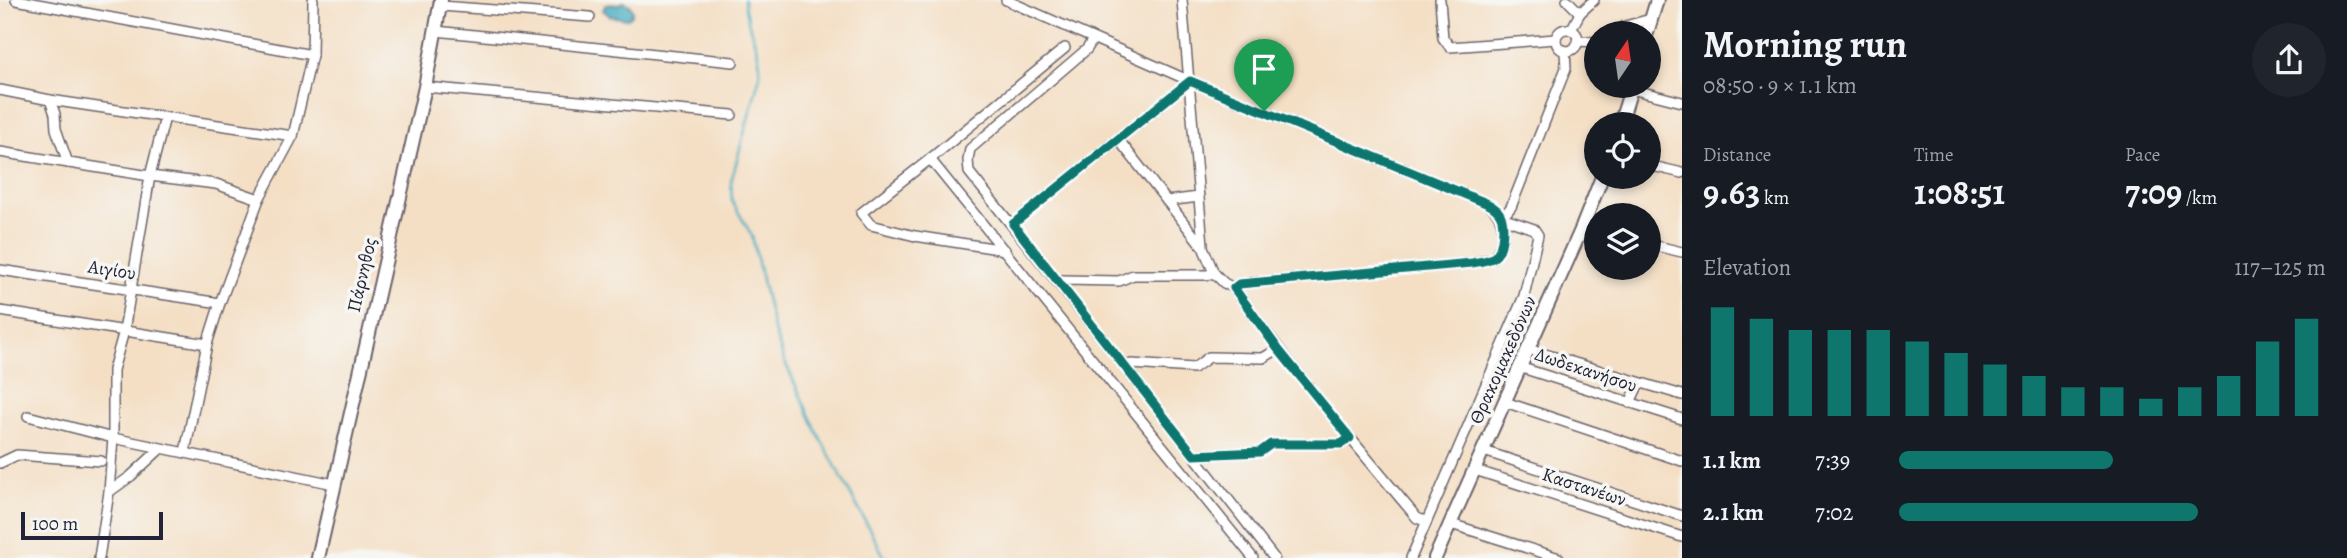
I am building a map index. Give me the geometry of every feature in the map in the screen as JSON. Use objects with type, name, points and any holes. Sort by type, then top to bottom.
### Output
[{"type":"main road","points":[[1651,19],[1657,0]]},
{"type":"main road","name":"Πάρνηθος","points":[[318,558],[425,87],[441,3]]},
{"type":"main road","name":"Θρακομακεδόνων","points":[[1435,558],[1597,189]]},
{"type":"street","points":[[16,0],[64,4],[312,55]]},
{"type":"street","points":[[185,452],[207,344],[220,303],[259,199],[293,136],[312,55],[313,0]]},
{"type":"street","points":[[1006,0],[1190,81],[1486,203],[1495,208],[1502,218],[1534,229],[1538,235],[1524,296],[1411,558]]},
{"type":"street","points":[[1182,0],[1203,247]]},
{"type":"street","points":[[1440,0],[1443,38],[1450,47],[1556,39]]},
{"type":"street","points":[[1567,0],[1580,13]]},
{"type":"street","points":[[1571,30],[1580,13],[1594,0]]},
{"type":"street","points":[[441,3],[590,17]]},
{"type":"street","points":[[1644,21],[1651,19]]},
{"type":"street","points":[[1556,39],[1561,31],[1571,30]]},
{"type":"street","points":[[1556,39],[1559,48],[1565,51],[1574,48],[1577,41],[1571,30]]},
{"type":"street","points":[[436,32],[733,62]]},
{"type":"street","points":[[1093,39],[1087,49],[970,149],[969,172],[1013,224],[1274,558]]},
{"type":"street","points":[[1577,41],[1584,41]]},
{"type":"street","points":[[1005,250],[915,236],[871,225],[861,214],[1065,48]]},
{"type":"street","points":[[1234,288],[1239,284],[1472,263],[1493,258],[1501,245],[1502,218],[1511,207],[1566,68],[1565,51]]},
{"type":"street","points":[[1013,224],[1190,81]]},
{"type":"street","points":[[425,87],[732,115]]},
{"type":"street","points":[[0,90],[50,100],[293,136]]},
{"type":"street","points":[[1661,96],[1682,102]]},
{"type":"street","points":[[50,100],[56,129],[68,163]]},
{"type":"street","points":[[99,558],[110,492],[113,370],[124,331],[150,176],[165,117]]},
{"type":"street","points":[[1118,139],[1203,247],[1214,273],[1224,284],[1234,288],[1278,349],[1350,438],[1417,518],[1425,522]]},
{"type":"street","points":[[0,152],[216,184],[259,199]]},
{"type":"street","points":[[930,159],[1253,558]]},
{"type":"street","points":[[1661,168],[1682,173]]},
{"type":"street","points":[[1167,201],[1199,197]]},
{"type":"street","points":[[1661,247],[1682,252]]},
{"type":"street","name":"Αιγίου","points":[[0,270],[220,303]]},
{"type":"street","points":[[1058,283],[1062,280],[1119,281],[1133,275],[1214,273]]},
{"type":"street","points":[[0,311],[207,344]]},
{"type":"street","points":[[1126,368],[1131,364],[1194,368],[1209,357],[1263,358],[1278,349]]},
{"type":"street","name":"Δωδεκανήσου","points":[[1528,349],[1682,395]]},
{"type":"street","name":"Δωδεκανήσου","points":[[1520,367],[1682,419]]},
{"type":"street","points":[[1630,402],[1639,383]]},
{"type":"street","points":[[1505,402],[1682,461]]},
{"type":"street","points":[[28,416],[160,449],[334,484]]},
{"type":"street","points":[[1194,455],[1260,452],[1271,444],[1341,444],[1350,438]]},
{"type":"street","points":[[110,492],[160,449]]},
{"type":"street","points":[[1484,451],[1682,516]]},
{"type":"street","points":[[0,463],[17,455],[101,461]]},
{"type":"street","name":"Καστανέων","points":[[1475,470],[1682,537]]},
{"type":"street","points":[[1451,524],[1559,558]]},
{"type":"water","points":[[623,2],[630,5],[633,11],[626,19],[610,16],[603,10],[606,4],[617,5]]},
{"type":"waterway","points":[[744,0],[760,75],[731,182],[732,201],[752,236],[773,328],[784,360],[816,430],[885,558]]},
{"type":"route","points":[[1190,81],[1264,111],[1495,208],[1502,218],[1501,245],[1493,258],[1472,263],[1239,284],[1234,288],[1278,349],[1350,438],[1341,444],[1271,444],[1260,452],[1194,455],[1013,224],[1190,81]]}]
